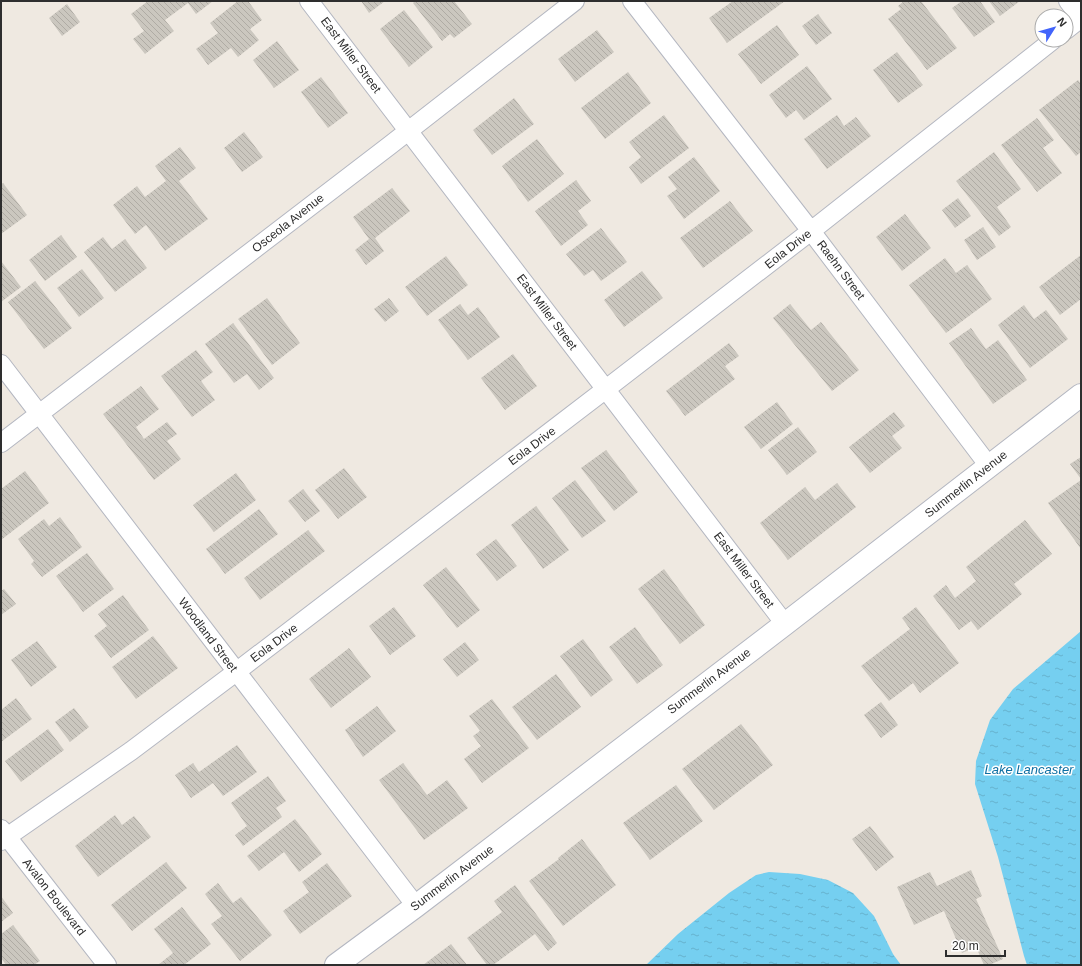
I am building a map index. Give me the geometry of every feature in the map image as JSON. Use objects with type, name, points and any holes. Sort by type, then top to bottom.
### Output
[{"type":"street","name":"East Miller Street","points":[[309,1],[785,624]]},
{"type":"street","name":"Osceola Avenue","points":[[1,443],[575,1]]},
{"type":"street","name":"Raehn Street","points":[[632,1],[811,231],[989,466]]},
{"type":"street","points":[[1068,1],[1081,18]]},
{"type":"street","name":"Eola Drive","points":[[3,836],[131,750],[236,672],[811,231],[1043,48]]},
{"type":"street","name":"Woodland Street","points":[[1,364],[416,906]]},
{"type":"street","name":"Summerlin Avenue","points":[[336,965],[416,906],[785,624],[1081,395]]},
{"type":"street","name":"Avalon Boulevard","points":[[3,836],[107,965]]},
{"type":"water","name":"Lake Lancaster","points":[[1081,631],[1081,965],[1027,965],[998,857],[975,784],[976,761],[990,720],[1013,689]]},
{"type":"water","points":[[769,872],[800,874],[828,880],[853,893],[874,916],[893,954],[901,965],[646,965],[678,934],[729,893],[756,875]]},
{"type":"building","points":[[148,1],[213,1],[196,14],[188,3],[165,20],[174,31],[145,54],[133,39],[144,31],[131,14]]},
{"type":"building","points":[[238,1],[248,1],[262,20],[250,29],[259,40],[238,57],[231,48],[208,65],[196,49],[218,33],[210,23]]},
{"type":"building","points":[[361,1],[385,1],[369,13]]},
{"type":"building","points":[[415,1],[454,1],[472,24],[454,38],[450,34],[442,41],[413,3]]},
{"type":"building","points":[[733,1],[785,1],[727,43],[709,18]]},
{"type":"building","points":[[904,1],[921,1],[957,48],[927,70],[888,19],[901,9],[898,6]]},
{"type":"building","points":[[962,1],[980,1],[995,22],[974,37],[952,8]]},
{"type":"building","points":[[989,1],[1020,1],[1000,16]]},
{"type":"building","points":[[67,4],[80,22],[62,36],[49,18]]},
{"type":"building","points":[[404,10],[433,47],[409,67],[380,29]]},
{"type":"building","points":[[818,14],[832,33],[816,45],[802,26]]},
{"type":"building","points":[[777,25],[799,55],[761,84],[738,54]]},
{"type":"building","points":[[597,30],[614,52],[575,82],[558,59]]},
{"type":"building","points":[[277,41],[299,70],[274,88],[253,60]]},
{"type":"building","points":[[897,52],[923,85],[898,103],[873,70]]},
{"type":"building","points":[[807,66],[832,99],[804,120],[796,110],[786,118],[769,95]]},
{"type":"building","points":[[628,72],[651,103],[605,139],[581,108]]},
{"type":"building","points":[[321,77],[348,113],[328,128],[301,92]]},
{"type":"building","points":[[1078,80],[1081,84],[1081,152],[1076,156],[1039,110]]},
{"type":"building","points":[[514,98],[534,124],[492,155],[473,130]]},
{"type":"building","points":[[664,115],[689,148],[641,184],[629,167],[641,157],[629,142]]},
{"type":"building","points":[[837,115],[844,126],[856,117],[871,136],[827,169],[804,139]]},
{"type":"building","points":[[1037,118],[1054,140],[1043,148],[1062,173],[1037,192],[1001,145]]},
{"type":"building","points":[[244,132],[263,157],[242,172],[224,148]]},
{"type":"building","points":[[537,139],[564,174],[528,202],[502,166]]},
{"type":"building","points":[[180,147],[196,168],[179,181],[208,219],[165,251],[146,225],[135,234],[113,205],[137,186],[145,197],[166,181],[155,166]]},
{"type":"building","points":[[994,152],[1021,189],[997,207],[1011,227],[999,236],[956,181]]},
{"type":"building","points":[[694,157],[720,191],[684,219],[667,196],[677,189],[668,177]]},
{"type":"building","points":[[576,180],[591,201],[578,211],[588,225],[561,246],[535,211]]},
{"type":"building","points":[[3,183],[27,215],[1,234],[1,184]]},
{"type":"building","points":[[392,188],[410,211],[375,238],[384,251],[366,265],[355,250],[369,239],[353,217]]},
{"type":"building","points":[[958,198],[971,216],[955,228],[942,210]]},
{"type":"building","points":[[730,201],[753,231],[703,268],[680,238]]},
{"type":"building","points":[[905,214],[931,248],[902,271],[876,237]]},
{"type":"building","points":[[983,227],[996,247],[977,260],[964,240]]},
{"type":"building","points":[[601,228],[627,262],[601,281],[593,270],[584,276],[566,254]]},
{"type":"building","points":[[61,235],[77,257],[45,281],[29,260]]},
{"type":"building","points":[[103,237],[112,249],[125,239],[147,268],[115,292],[84,252]]},
{"type":"building","points":[[1081,255],[1081,299],[1060,315],[1039,287]]},
{"type":"building","points":[[446,256],[468,285],[427,316],[405,287]]},
{"type":"building","points":[[945,258],[956,273],[967,265],[992,299],[946,333],[909,285]]},
{"type":"building","points":[[1,261],[21,287],[1,302]]},
{"type":"building","points":[[82,269],[104,298],[79,317],[57,288]]},
{"type":"building","points":[[642,271],[663,298],[624,327],[604,300]]},
{"type":"building","points":[[35,281],[72,328],[44,349],[8,302]]},
{"type":"building","points":[[267,298],[300,343],[272,365],[238,319]]},
{"type":"building","points":[[389,298],[399,311],[385,322],[374,309]]},
{"type":"building","points":[[460,304],[468,315],[478,307],[500,337],[468,360],[438,320]]},
{"type":"building","points":[[790,304],[811,330],[821,322],[859,370],[832,391],[773,318]]},
{"type":"building","points":[[1024,305],[1034,319],[1046,310],[1068,339],[1030,368],[998,325]]},
{"type":"building","points":[[233,323],[274,378],[259,390],[247,374],[234,383],[205,344]]},
{"type":"building","points":[[971,328],[986,349],[998,340],[1027,380],[993,404],[949,343]]},
{"type":"building","points":[[729,343],[739,356],[725,366],[735,379],[685,416],[666,391]]},
{"type":"building","points":[[196,350],[213,372],[201,381],[215,400],[192,417],[161,376]]},
{"type":"building","points":[[513,354],[537,386],[505,410],[481,378]]},
{"type":"building","points":[[141,386],[159,409],[136,427],[144,439],[167,422],[177,434],[167,441],[181,459],[154,480],[103,414]]},
{"type":"building","points":[[777,402],[793,424],[761,449],[744,427]]},
{"type":"building","points":[[894,412],[905,426],[892,436],[902,448],[870,473],[849,447]]},
{"type":"building","points":[[798,427],[817,452],[787,475],[768,450]]},
{"type":"building","points":[[606,450],[638,492],[614,511],[581,468]]},
{"type":"building","points":[[1081,457],[1081,479],[1070,464]]},
{"type":"building","points":[[344,468],[367,497],[338,519],[315,490]]},
{"type":"building","points":[[25,471],[49,503],[1,540],[1,489]]},
{"type":"building","points":[[236,473],[256,500],[214,532],[193,505]]},
{"type":"building","points":[[575,480],[606,521],[582,538],[552,498]]},
{"type":"building","points":[[1081,480],[1081,549],[1048,503]]},
{"type":"building","points":[[837,483],[856,507],[788,560],[760,523],[805,487],[815,500]]},
{"type":"building","points":[[303,489],[320,511],[305,522],[288,501]]},
{"type":"building","points":[[536,506],[569,550],[543,569],[511,525]]},
{"type":"building","points":[[259,509],[278,534],[225,574],[206,549]]},
{"type":"building","points":[[60,517],[82,547],[42,577],[31,564],[34,561],[18,539],[44,519],[49,526]]},
{"type":"building","points":[[1025,520],[1052,554],[1014,584],[1022,594],[978,630],[971,621],[959,630],[933,596],[946,585],[955,598],[976,581],[966,567]]},
{"type":"building","points":[[308,530],[325,551],[260,600],[244,578]]},
{"type":"building","points":[[496,539],[517,566],[497,581],[476,554]]},
{"type":"building","points":[[87,553],[114,589],[83,612],[56,576]]},
{"type":"building","points":[[446,567],[480,610],[457,628],[423,585]]},
{"type":"building","points":[[664,569],[705,625],[680,644],[638,589]]},
{"type":"building","points":[[4,589],[16,604],[1,615],[1,591]]},
{"type":"building","points":[[123,595],[149,630],[111,658],[94,636],[107,626],[98,614]]},
{"type":"building","points":[[394,607],[416,636],[390,655],[369,626]]},
{"type":"building","points":[[916,607],[959,663],[920,693],[913,683],[889,701],[861,666],[910,629],[902,618]]},
{"type":"building","points":[[635,627],[663,665],[637,684],[609,647]]},
{"type":"building","points":[[153,636],[178,668],[136,699],[112,667]]},
{"type":"building","points":[[583,639],[613,680],[591,697],[560,656]]},
{"type":"building","points":[[37,641],[57,667],[31,687],[11,660]]},
{"type":"building","points":[[465,642],[479,660],[457,677],[443,659]]},
{"type":"building","points":[[349,648],[371,677],[331,708],[309,679]]},
{"type":"building","points":[[556,674],[581,707],[537,740],[512,707]]},
{"type":"building","points":[[16,698],[32,719],[1,742],[1,710]]},
{"type":"building","points":[[492,699],[529,748],[482,783],[464,759],[481,746],[473,736],[480,731],[469,716]]},
{"type":"building","points":[[881,702],[898,725],[881,738],[864,715]]},
{"type":"building","points":[[377,706],[396,731],[363,757],[345,730]]},
{"type":"building","points":[[74,708],[89,727],[70,742],[55,722]]},
{"type":"building","points":[[741,724],[773,765],[714,810],[682,769]]},
{"type":"building","points":[[48,729],[64,750],[21,782],[5,761]]},
{"type":"building","points":[[237,745],[257,772],[223,796],[213,783],[191,798],[175,775],[193,763],[199,772]]},
{"type":"building","points":[[403,763],[427,795],[447,780],[468,808],[424,840],[379,780]]},
{"type":"building","points":[[268,776],[286,801],[276,808],[282,817],[243,846],[235,835],[247,826],[231,803]]},
{"type":"building","points":[[676,785],[703,821],[650,860],[623,823]]},
{"type":"building","points":[[115,815],[122,825],[134,816],[151,837],[98,877],[75,846]]},
{"type":"building","points":[[295,819],[322,854],[299,872],[284,852],[259,871],[247,856]]},
{"type":"building","points":[[870,826],[894,857],[876,871],[852,839]]},
{"type":"building","points":[[582,839],[616,885],[563,926],[529,881],[559,859],[558,858]]},
{"type":"building","points":[[166,862],[187,888],[132,931],[111,905]]},
{"type":"building","points":[[327,863],[352,896],[300,934],[283,911],[309,892],[302,882]]},
{"type":"building","points":[[971,870],[982,896],[976,899],[1003,959],[989,965],[984,965],[976,947],[962,953],[944,911],[914,925],[897,887],[930,872],[937,886]]},
{"type":"building","points":[[218,883],[233,903],[241,897],[272,935],[240,961],[211,924],[222,916],[205,894]]},
{"type":"building","points":[[515,885],[557,943],[548,951],[535,934],[493,965],[487,965],[467,938],[502,912],[494,901]]},
{"type":"building","points":[[1,896],[13,913],[1,922]]},
{"type":"building","points":[[182,907],[211,944],[184,965],[158,965],[173,953],[154,929]]},
{"type":"building","points":[[13,925],[40,961],[34,965],[6,965],[1,958],[1,934]]},
{"type":"building","points":[[451,944],[467,965],[423,965]]}]
